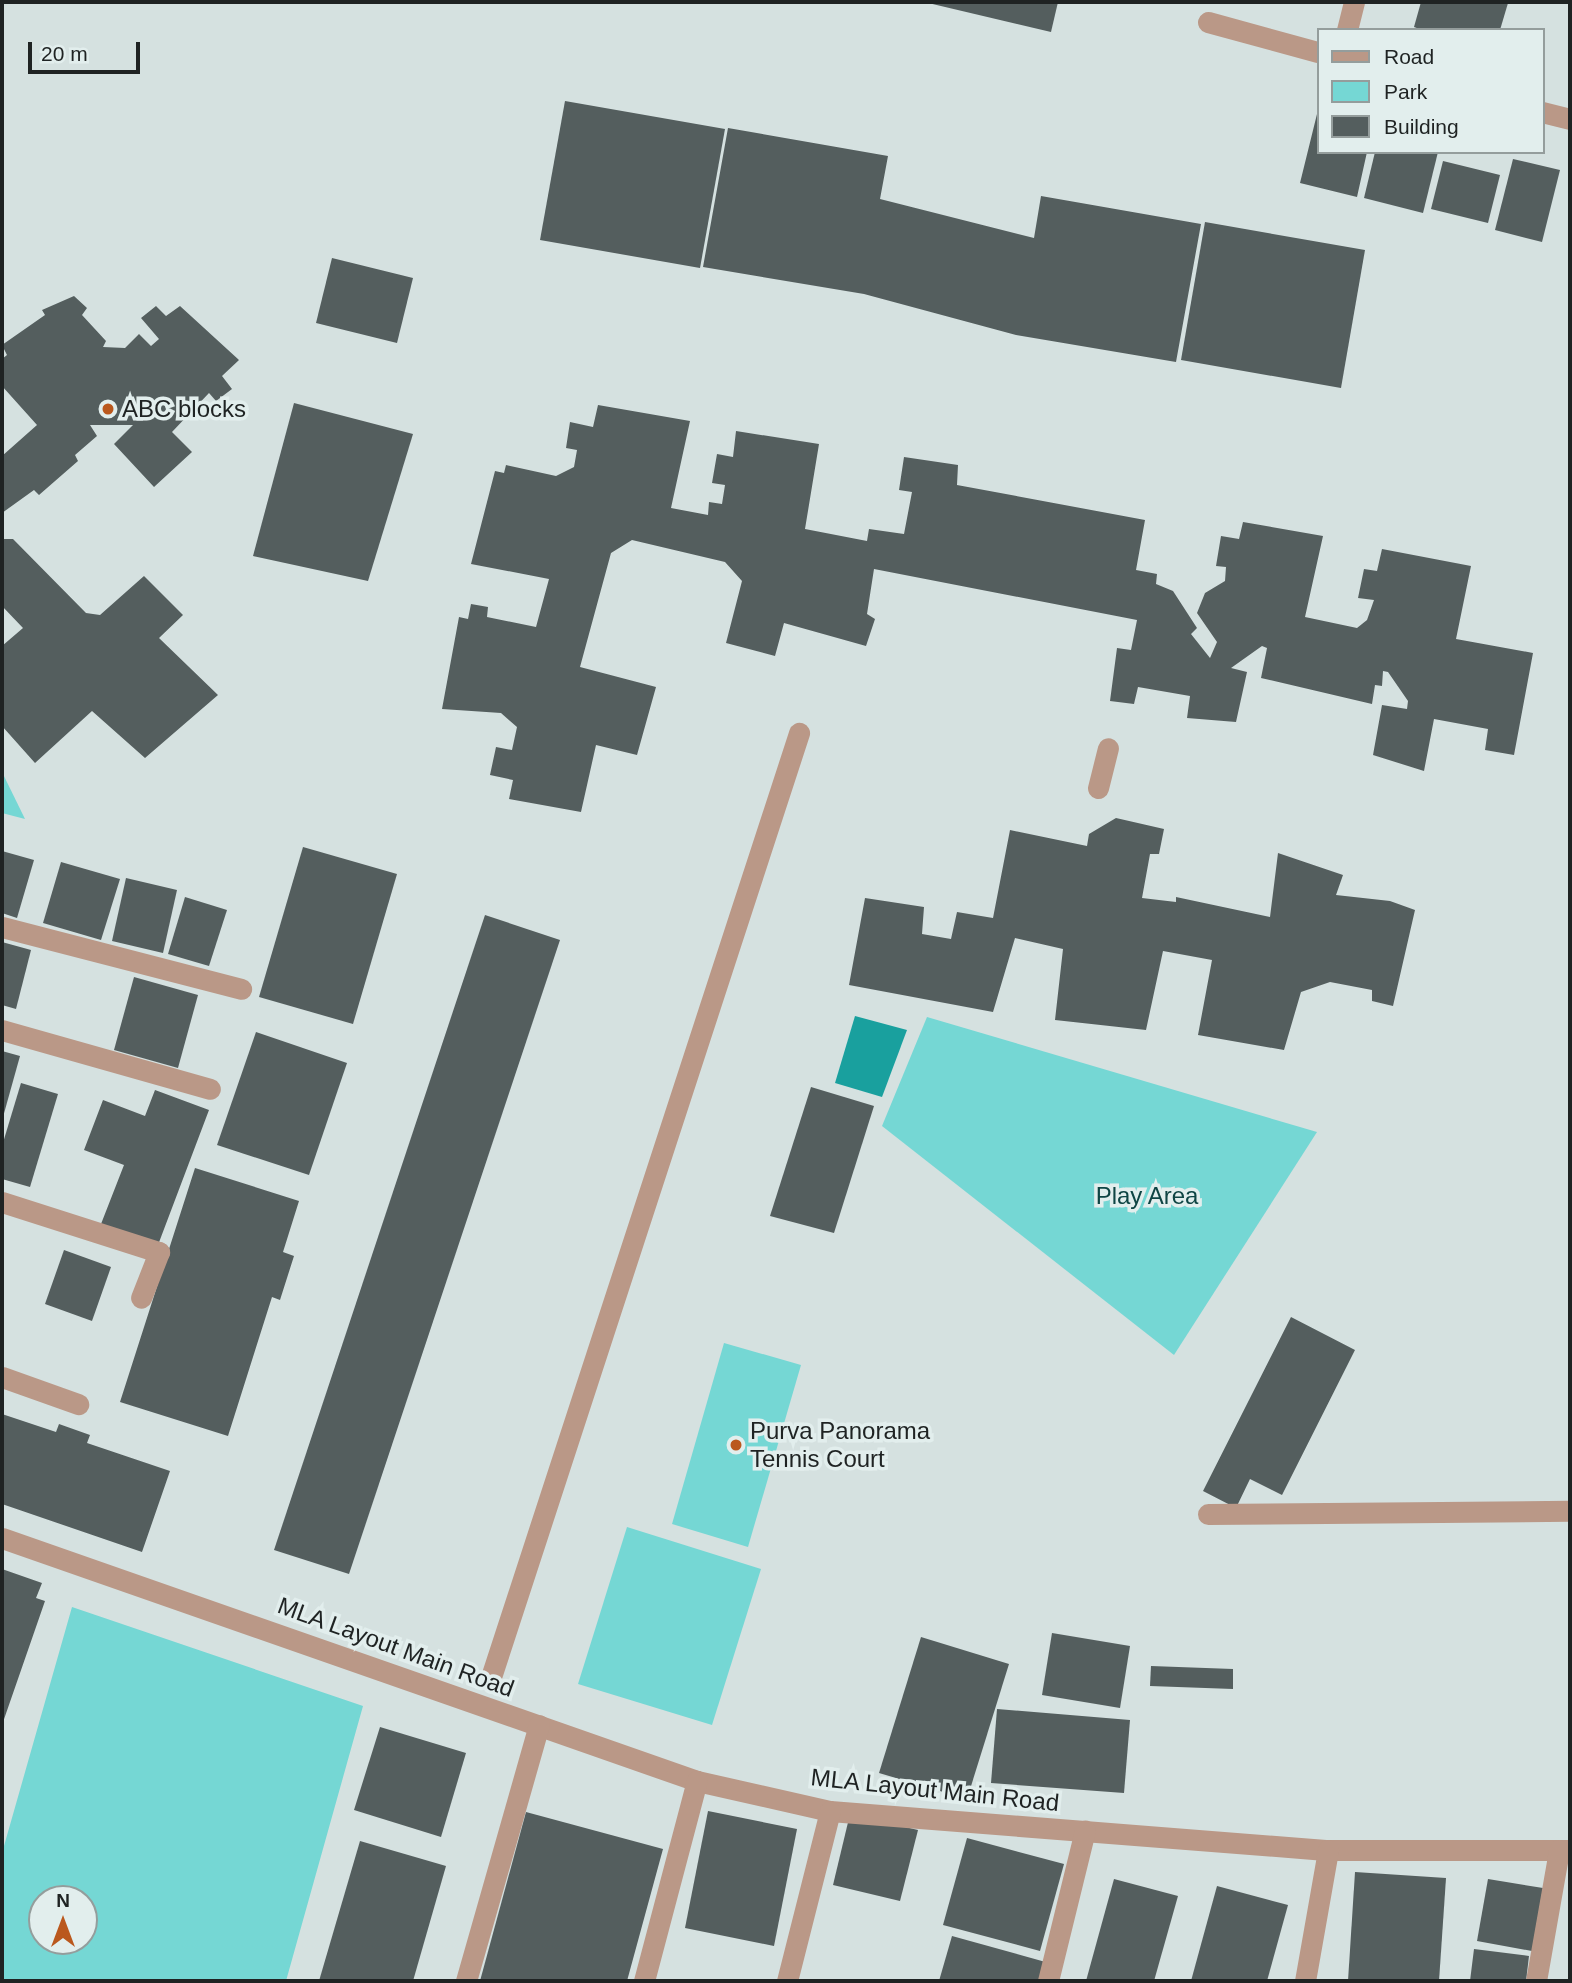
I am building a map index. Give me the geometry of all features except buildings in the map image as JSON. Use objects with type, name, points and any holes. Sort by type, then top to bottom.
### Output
[{"type":"street","points":[[1348,28],[1354,2]]},
{"type":"street","points":[[1208,22],[1316,51]]},
{"type":"street","points":[[1544,112],[1570,119]]},
{"type":"street","points":[[492,1674],[799,733]]},
{"type":"street","points":[[1098,788],[1108,748]]},
{"type":"street","points":[[2,926],[241,989]]},
{"type":"street","points":[[2,1030],[210,1089]]},
{"type":"street","points":[[2,1202],[159,1252],[141,1298]]},
{"type":"street","points":[[2,1377],[78,1404]]},
{"type":"street","points":[[1208,1514],[1570,1511]]},
{"type":"street","name":"MLA Layout Main Road","points":[[2,1538],[697,1781],[830,1811],[1328,1850],[1565,1850]]},
{"type":"street","points":[[466,1981],[539,1725]]},
{"type":"street","points":[[644,1981],[697,1781]]},
{"type":"street","points":[[787,1981],[830,1811]]},
{"type":"street","points":[[1048,1981],[1086,1830]]},
{"type":"street","points":[[1304,1981],[1328,1850]]},
{"type":"street","points":[[1536,1981],[1565,1850]]},
{"type":"green space","points":[[2,772],[25,819],[2,813]]},
{"type":"green space","name":"Play Area","points":[[927,1017],[1317,1132],[1174,1355],[882,1126]]},
{"type":"green space","name":"Purva Panorama Tennis Court","points":[[724,1343],[801,1365],[748,1547],[672,1524]]},
{"type":"green space","points":[[627,1527],[761,1569],[712,1725],[578,1684]]},
{"type":"green space","points":[[72,1607],[363,1706],[286,1981],[2,1981],[2,1853]]},
{"type":"shaded area","points":[[855,1016],[907,1030],[882,1097],[835,1083]]},
{"type":"place","name":"ABC blocks","points":[[108,409]]},
{"type":"place","name":"Purva Panorama Tennis Court","points":[[736,1445]]}]
